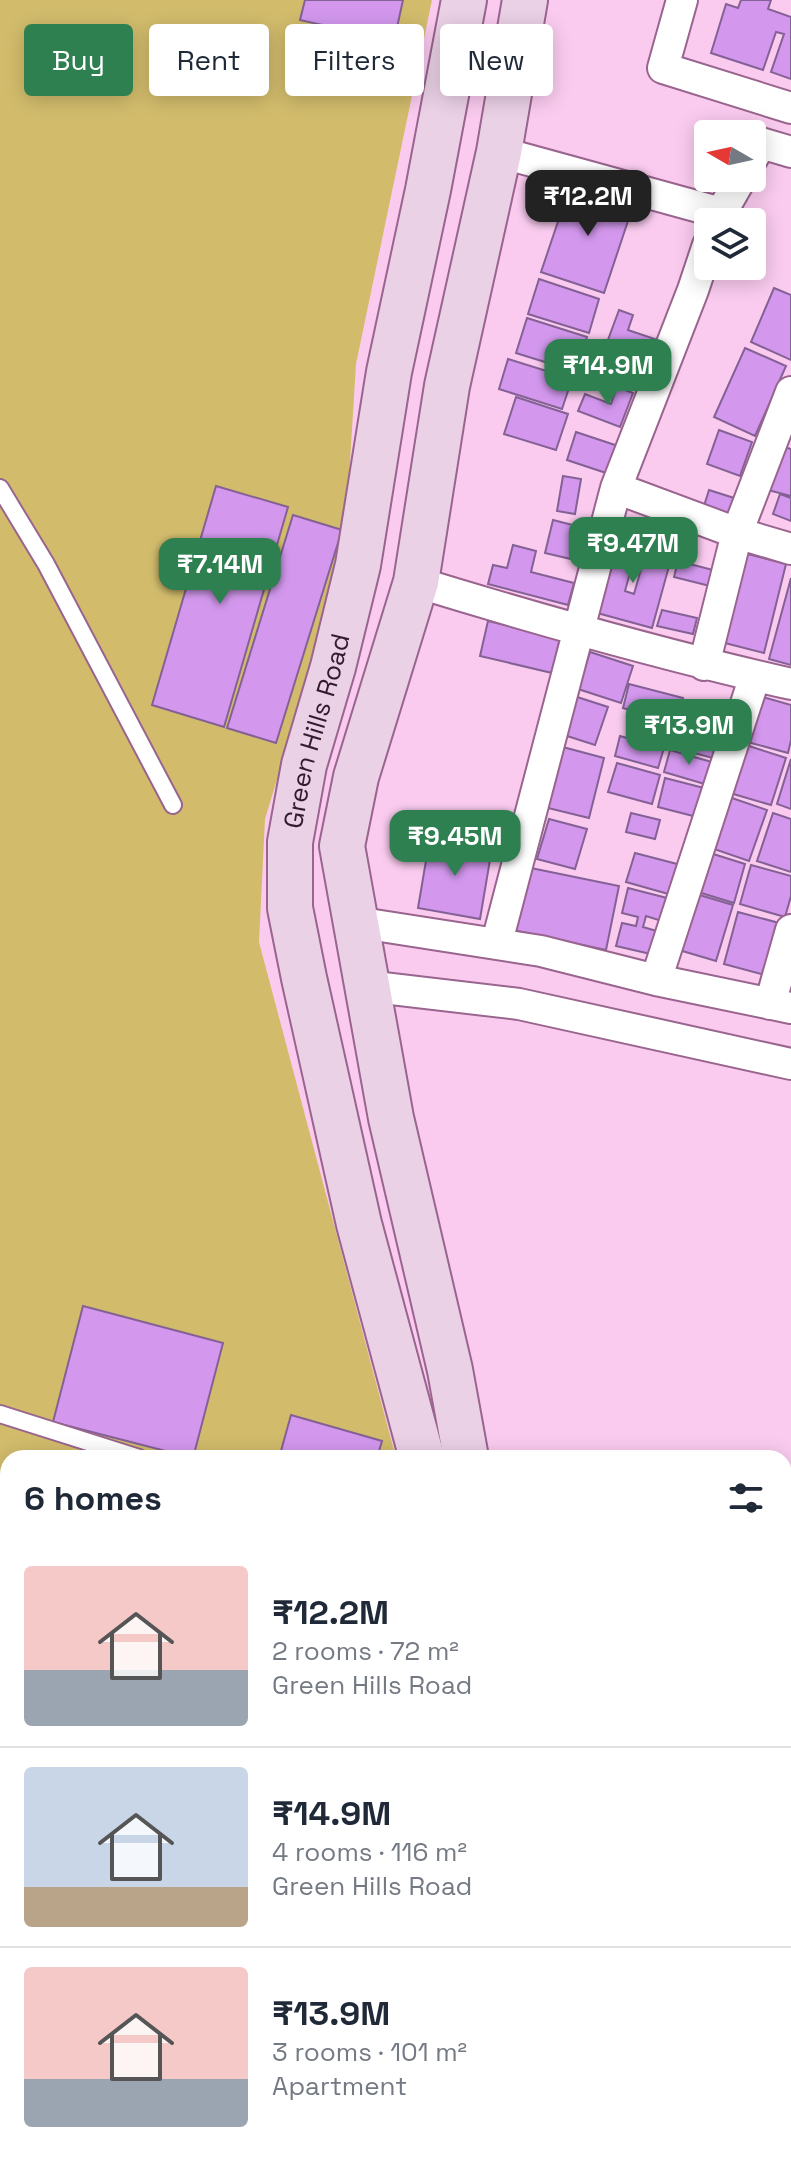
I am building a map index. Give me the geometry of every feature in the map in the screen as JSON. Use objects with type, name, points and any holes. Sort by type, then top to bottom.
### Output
[{"type":"street","name":"Green Hills Road","points":[[420,1450],[359,1224],[290,908],[290,842],[304,765],[333,667],[358,565],[389,372],[464,0]]},
{"type":"street","name":"Green Hills Road","points":[[465,1450],[450,1370],[410,1208],[342,846],[356,777],[416,582],[447,386],[499,152],[525,0]]},
{"type":"street","points":[[682,0],[663,68],[791,108]]},
{"type":"street","points":[[766,144],[791,152]]},
{"type":"street","points":[[499,152],[694,210]]},
{"type":"street","points":[[497,942],[616,488],[696,280]]},
{"type":"street","points":[[704,665],[737,533],[791,392]]},
{"type":"street","points":[[616,488],[737,533],[791,549]]},
{"type":"street","points":[[416,582],[578,631],[704,665],[791,684]]},
{"type":"street","points":[[656,980],[755,676]]},
{"type":"street","points":[[355,922],[497,942],[780,1006],[791,930]]},
{"type":"street","points":[[366,986],[519,1004],[791,1064]]},
{"type":"street","points":[[359,1224],[410,1208]]},
{"type":"lane","points":[[0,488],[46,564],[173,805]]},
{"type":"lane","points":[[0,1414],[114,1450]]},
{"type":"shaded area","points":[[0,0],[432,0],[424,38],[424,24],[285,24],[285,96],[412,96],[356,364],[344,560],[265,819],[259,942],[394,1450],[0,1450]]},
{"type":"building","points":[[305,0],[403,0],[398,24],[318,24],[300,20]]},
{"type":"building","points":[[741,0],[771,0],[768,9],[791,17],[791,79],[771,72],[784,34],[776,32],[763,70],[711,53],[726,4],[738,8]]},
{"type":"building","points":[[571,183],[634,203],[604,293],[541,272]]},
{"type":"building","points":[[539,279],[599,299],[589,333],[528,314]]},
{"type":"building","points":[[774,288],[791,295],[791,360],[751,342]]},
{"type":"building","points":[[619,310],[633,315],[628,330],[655,339],[649,355],[623,346],[620,353],[605,348]]},
{"type":"building","points":[[527,318],[587,337],[577,372],[516,353]]},
{"type":"building","points":[[745,348],[786,366],[755,436],[714,417]]},
{"type":"building","points":[[508,359],[572,379],[562,409],[499,389]]},
{"type":"building","points":[[617,387],[633,393],[620,427],[578,411],[585,394],[611,404]]},
{"type":"building","points":[[516,397],[568,414],[556,450],[504,434]]},
{"type":"building","points":[[719,430],[752,442],[740,476],[707,464]]},
{"type":"building","points":[[576,432],[627,449],[618,477],[567,460]]},
{"type":"building","points":[[777,445],[791,449],[791,496],[764,489]]},
{"type":"building","points":[[563,476],[581,479],[575,514],[557,511]]},
{"type":"building","points":[[216,486],[288,507],[224,727],[152,705]]},
{"type":"building","points":[[709,490],[734,498],[727,517],[703,509]]},
{"type":"building","points":[[780,494],[791,498],[791,521],[773,514]]},
{"type":"building","points":[[293,515],[342,530],[276,743],[227,728]]},
{"type":"building","points":[[553,520],[600,532],[592,564],[545,553]]},
{"type":"building","points":[[649,541],[674,548],[652,628],[590,611],[614,545],[636,551],[625,591],[634,594]]},
{"type":"building","points":[[513,545],[536,551],[531,572],[574,583],[568,605],[488,584],[493,565],[507,568]]},
{"type":"building","points":[[740,552],[786,564],[764,653],[717,641]]},
{"type":"building","points":[[678,561],[713,570],[710,586],[674,577]]},
{"type":"building","points":[[791,578],[791,665],[769,659]]},
{"type":"building","points":[[662,610],[697,618],[693,634],[657,626]]},
{"type":"building","points":[[488,621],[560,638],[552,673],[480,656]]},
{"type":"building","points":[[590,652],[633,666],[621,703],[578,689]]},
{"type":"building","points":[[629,684],[683,698],[677,721],[663,716],[655,745],[664,748],[658,768],[615,756],[620,736],[645,743],[653,717],[623,708]]},
{"type":"building","points":[[756,695],[791,705],[788,753],[744,741]]},
{"type":"building","points":[[574,696],[608,707],[595,745],[561,734]]},
{"type":"building","points":[[688,705],[728,717],[722,736],[682,725]]},
{"type":"building","points":[[677,727],[722,739],[717,759],[671,747]]},
{"type":"building","points":[[746,745],[786,758],[771,805],[730,793]]},
{"type":"building","points":[[559,746],[604,758],[589,818],[544,807]]},
{"type":"building","points":[[670,750],[715,763],[708,785],[664,772]]},
{"type":"building","points":[[791,759],[791,809],[777,804]]},
{"type":"building","points":[[617,763],[660,775],[652,804],[608,792]]},
{"type":"building","points":[[665,778],[704,788],[697,817],[658,807]]},
{"type":"building","points":[[729,797],[767,810],[749,861],[711,848]]},
{"type":"building","points":[[631,813],[660,820],[655,839],[626,832]]},
{"type":"building","points":[[773,813],[791,819],[791,872],[757,861]]},
{"type":"building","points":[[549,819],[587,829],[575,869],[537,859]]},
{"type":"building","points":[[430,837],[492,848],[480,919],[418,908]]},
{"type":"building","points":[[635,853],[681,865],[672,895],[626,882]]},
{"type":"building","points":[[710,853],[745,864],[734,903],[698,892]]},
{"type":"building","points":[[751,865],[791,876],[791,896],[785,917],[740,904]]},
{"type":"building","points":[[526,867],[619,886],[606,950],[513,930]]},
{"type":"building","points":[[628,888],[671,899],[665,922],[646,916],[643,927],[660,932],[655,955],[616,946],[622,923],[636,926],[638,917],[622,913]]},
{"type":"building","points":[[696,894],[733,905],[716,961],[679,950]]},
{"type":"building","points":[[738,912],[783,924],[769,976],[724,964]]},
{"type":"building","points":[[83,1306],[223,1343],[195,1450],[162,1450],[53,1422]]},
{"type":"building","points":[[291,1415],[382,1441],[379,1450],[281,1450]]}]
